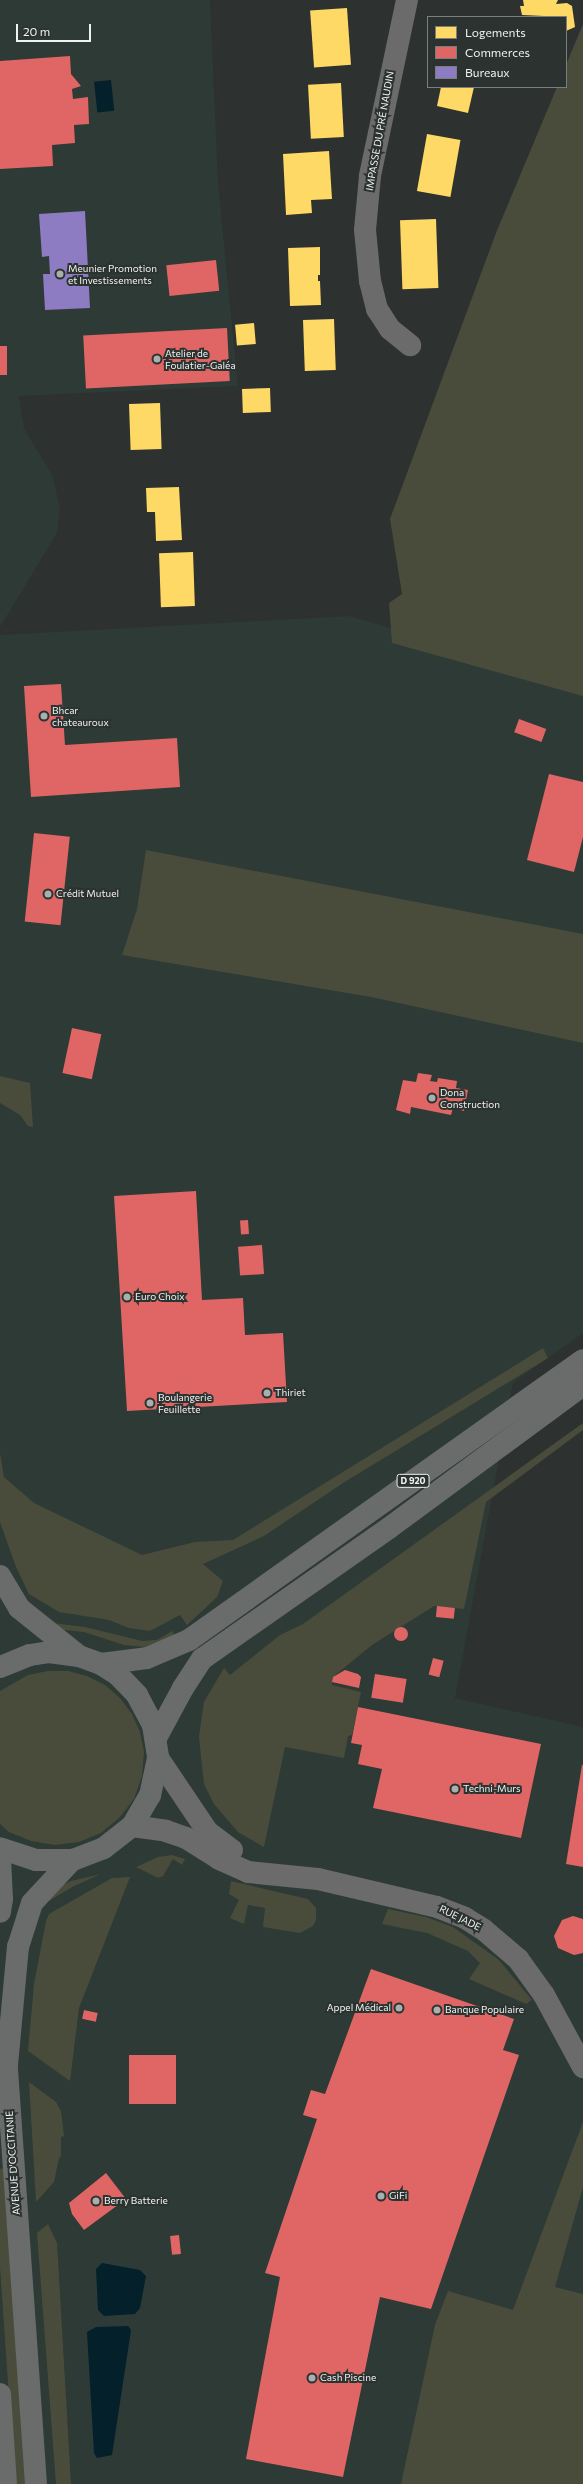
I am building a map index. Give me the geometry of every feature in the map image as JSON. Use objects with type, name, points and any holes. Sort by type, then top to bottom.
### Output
[{"type":"main road","name":"D 920","points":[[101,1664],[147,1658],[189,1640],[583,1360]]},
{"type":"main road","name":"D 920","points":[[157,1748],[183,1688],[202,1659],[389,1528],[583,1386]]},
{"type":"main road","points":[[0,1576],[19,1608],[79,1656]]},
{"type":"main road","points":[[0,1667],[30,1655],[49,1652],[79,1656],[101,1664],[118,1675],[137,1695],[153,1725],[157,1748],[150,1795],[132,1826],[104,1848],[72,1860],[36,1860],[0,1848]]},
{"type":"main road","points":[[0,1858],[2,1899],[0,1912]]},
{"type":"main road","name":"AVENUE D'OCCITANIE","points":[[36,2484],[7,2065],[18,1947],[27,1918],[32,1903],[72,1860]]},
{"type":"main road","points":[[0,2394],[6,2484]]},
{"type":"street","name":"IMPASSE DU PRÉ NAUDIN","points":[[407,0],[370,176],[365,230],[370,281],[377,309],[390,329],[410,345]]},
{"type":"street","points":[[157,1748],[208,1832],[229,1849],[256,1861],[268,1872]]},
{"type":"street","name":"RUE JADE","points":[[132,1826],[166,1830],[186,1838],[242,1870],[318,1879],[437,1907],[484,1930],[518,1959],[544,1995],[583,2067]]},
{"type":"shaded area","points":[[0,0],[210,0],[218,182],[238,386],[19,396],[24,428],[53,477],[60,509],[57,533],[0,627]]},
{"type":"shaded area","points":[[349,616],[583,683],[583,1333],[513,1383],[455,1698],[583,1727],[583,2484],[0,2484],[0,635]]},
{"type":"green space","points":[[583,24],[583,696],[392,643],[389,603],[402,594],[390,519],[496,233],[557,88],[567,88],[567,63]]},
{"type":"green space","points":[[146,850],[583,934],[583,1043],[371,997],[122,955],[137,909]]},
{"type":"green space","points":[[0,1076],[30,1083],[33,1127],[28,1126],[20,1115],[0,1103]]},
{"type":"green space","points":[[543,1348],[548,1358],[343,1483],[264,1536],[203,1564],[223,1581],[217,1597],[187,1625],[180,1615],[150,1631],[129,1628],[109,1620],[59,1612],[29,1594],[16,1567],[0,1522],[0,1453],[4,1477],[34,1503],[142,1555],[195,1542],[233,1540]]},
{"type":"green space","points":[[583,1423],[583,1430],[486,1502],[464,1609],[434,1606],[372,1645],[333,1677],[332,1685],[361,1692],[352,1735],[348,1736],[344,1758],[285,1747],[264,1847],[238,1832],[214,1804],[204,1784],[199,1736],[204,1702],[224,1668],[230,1675],[280,1635],[303,1624]]},
{"type":"green space","points":[[52,1623],[85,1627],[142,1641],[157,1640],[172,1631],[174,1635],[144,1647],[124,1645],[84,1632],[55,1629]]},
{"type":"green space","points":[[48,1671],[68,1671],[87,1676],[105,1685],[120,1698],[132,1714],[140,1732],[144,1752],[142,1776],[134,1799],[119,1818],[101,1833],[79,1842],[55,1845],[31,1841],[9,1832],[0,1824],[0,1691],[28,1675]]},
{"type":"green space","points":[[172,1855],[185,1859],[182,1865],[173,1859],[163,1876],[158,1878],[136,1867],[158,1857]]},
{"type":"green space","points":[[101,1874],[74,1886],[44,1904],[59,1887],[71,1881]]},
{"type":"green space","points":[[130,1877],[79,2008],[70,2081],[28,2051],[34,1984],[46,1921],[49,1914],[112,1878]]},
{"type":"green space","points":[[231,1881],[308,1899],[316,1908],[316,1920],[313,1926],[300,1933],[263,1927],[265,1908],[248,1905],[244,1924],[230,1918],[239,1900],[229,1894]]},
{"type":"green space","points":[[388,1909],[426,1917],[453,1927],[499,1960],[532,2000],[526,2004],[469,1979],[480,1963],[468,1951],[427,1933],[382,1924]]},
{"type":"green space","points":[[29,2082],[56,2102],[61,2111],[64,2136],[61,2137],[61,2156],[59,2158],[54,2182],[36,2202]]},
{"type":"green space","points":[[583,2122],[583,2187],[555,2287],[583,2294],[583,2484],[401,2484],[435,2325],[448,2291],[513,2310]]},
{"type":"green space","points":[[4,2168],[26,2484],[15,2484],[0,2267],[0,2169]]},
{"type":"green space","points":[[48,2224],[57,2243],[71,2484],[56,2484],[37,2233]]},
{"type":"water","points":[[111,80],[114,111],[97,113],[94,82]]},
{"type":"water","points":[[102,2263],[140,2270],[146,2276],[140,2308],[135,2314],[104,2316],[98,2310],[96,2269]]},
{"type":"water","points":[[128,2326],[131,2330],[112,2455],[97,2458],[94,2453],[87,2332],[96,2327]]},
{"type":"building: Logements","points":[[523,0],[558,0],[556,4],[567,3],[572,6],[575,27],[567,31],[567,16],[522,15],[520,6],[524,6]]},
{"type":"building: Logements","points":[[347,8],[351,65],[314,67],[310,11]]},
{"type":"building: Logements","points":[[341,83],[344,137],[311,139],[308,85]]},
{"type":"building: Logements","points":[[441,88],[474,88],[468,113],[437,106]]},
{"type":"building: Logements","points":[[427,134],[460,140],[450,197],[417,191]]},
{"type":"building: Logements","points":[[329,151],[332,199],[311,200],[312,213],[286,215],[283,154]]},
{"type":"building: Logements","points":[[436,219],[438,288],[402,289],[400,220]]},
{"type":"building: Logements","points":[[320,247],[320,275],[318,275],[318,281],[320,281],[321,305],[290,306],[288,248]]},
{"type":"building: Logements","points":[[334,319],[336,370],[305,371],[303,320]]},
{"type":"building: Logements","points":[[254,323],[256,344],[237,346],[235,325]]},
{"type":"building: Logements","points":[[270,388],[271,412],[243,413],[242,389]]},
{"type":"building: Logements","points":[[160,403],[162,449],[131,450],[129,404]]},
{"type":"building: Logements","points":[[179,487],[182,540],[156,541],[155,512],[147,512],[146,488]]},
{"type":"building: Logements","points":[[193,552],[195,606],[161,607],[159,553]]},
{"type":"building: Commerces","points":[[70,56],[71,74],[81,86],[72,89],[73,99],[88,97],[89,124],[74,125],[75,143],[52,145],[53,166],[0,169],[0,61]]},
{"type":"building: Commerces","points":[[216,260],[219,291],[170,296],[166,265]]},
{"type":"building: Commerces","name":"Atelier de Foulatier-Galéa","points":[[227,328],[230,381],[86,388],[83,336]]},
{"type":"building: Commerces","points":[[0,346],[7,346],[7,375],[0,375]]},
{"type":"building: Commerces","points":[[61,684],[65,745],[177,738],[180,787],[31,797],[24,686]]},
{"type":"building: Commerces","points":[[519,719],[546,729],[541,742],[514,732]]},
{"type":"building: Commerces","points":[[549,774],[583,782],[583,837],[574,872],[527,860]]},
{"type":"building: Commerces","points":[[34,833],[70,837],[60,925],[25,922]]},
{"type":"building: Commerces","points":[[72,1028],[101,1034],[92,1079],[62,1073]]},
{"type":"building: Commerces","name":"Dona Construction","points":[[418,1073],[432,1075],[430,1081],[437,1082],[438,1078],[457,1081],[456,1088],[468,1090],[464,1111],[453,1108],[451,1115],[411,1107],[410,1114],[396,1110],[403,1080],[416,1082]]},
{"type":"building: Commerces","points":[[196,1191],[202,1300],[243,1298],[245,1335],[283,1333],[287,1402],[127,1411],[114,1196]]},
{"type":"building: Commerces","points":[[248,1220],[249,1234],[241,1235],[240,1221]]},
{"type":"building: Commerces","points":[[262,1245],[264,1274],[240,1276],[238,1247]]},
{"type":"building: Commerces","points":[[437,1606],[455,1608],[454,1619],[436,1617]]},
{"type":"building: Commerces","points":[[401,1627],[406,1629],[408,1634],[406,1639],[401,1641],[396,1639],[394,1634],[396,1629]]},
{"type":"building: Commerces","points":[[433,1658],[444,1661],[439,1677],[429,1674]]},
{"type":"building: Commerces","points":[[345,1670],[358,1674],[361,1677],[359,1688],[332,1682],[333,1677]]},
{"type":"building: Commerces","points":[[375,1674],[407,1679],[403,1703],[371,1698]]},
{"type":"building: Commerces","name":"Techni-Murs","points":[[358,1707],[541,1744],[521,1838],[373,1808],[382,1769],[358,1764],[362,1745],[351,1743]]},
{"type":"building: Commerces","points":[[583,1765],[583,1867],[566,1864]]},
{"type":"building: Commerces","points":[[573,1916],[583,1919],[583,1953],[574,1955],[558,1948],[554,1936],[562,1920]]},
{"type":"building: Commerces","name":"GiFi","points":[[371,1969],[514,2019],[503,2050],[519,2055],[431,2309],[380,2297],[343,2477],[246,2459],[280,2277],[265,2273],[317,2119],[303,2115],[311,2090],[325,2094]]},
{"type":"building: Commerces","points":[[84,2010],[98,2013],[96,2022],[82,2019]]},
{"type":"building: Commerces","points":[[129,2055],[176,2055],[176,2104],[129,2104]]},
{"type":"building: Commerces","name":"Berry Batterie","points":[[106,2173],[126,2199],[84,2230],[72,2214],[69,2203]]},
{"type":"building: Commerces","points":[[179,2235],[181,2254],[172,2255],[170,2236]]},
{"type":"building: Bureaux","points":[[85,211],[90,308],[45,310],[43,274],[50,274],[49,256],[42,257],[39,214]]},
{"type":"place","name":"Meunier Promotion et Investissements","points":[[60,274]]},
{"type":"place","name":"Atelier de Foulatier-Galéa","points":[[157,359]]},
{"type":"place","name":"Bhcar chateauroux","points":[[44,716]]},
{"type":"place","name":"Crédit Mutuel","points":[[48,894]]},
{"type":"place","name":"Dona Construction","points":[[432,1098]]},
{"type":"place","name":"Euro Choix","points":[[127,1297]]},
{"type":"place","name":"Thiriet","points":[[267,1393]]},
{"type":"place","name":"Boulangerie Feuillette","points":[[150,1403]]},
{"type":"place","name":"Techni-Murs","points":[[455,1789]]},
{"type":"place","name":"Appel Médical","points":[[399,2008]]},
{"type":"place","name":"Banque Populaire","points":[[437,2010]]},
{"type":"place","name":"GiFi","points":[[381,2196]]},
{"type":"place","name":"Berry Batterie","points":[[96,2201]]},
{"type":"place","name":"Cash Piscine","points":[[312,2378]]}]
